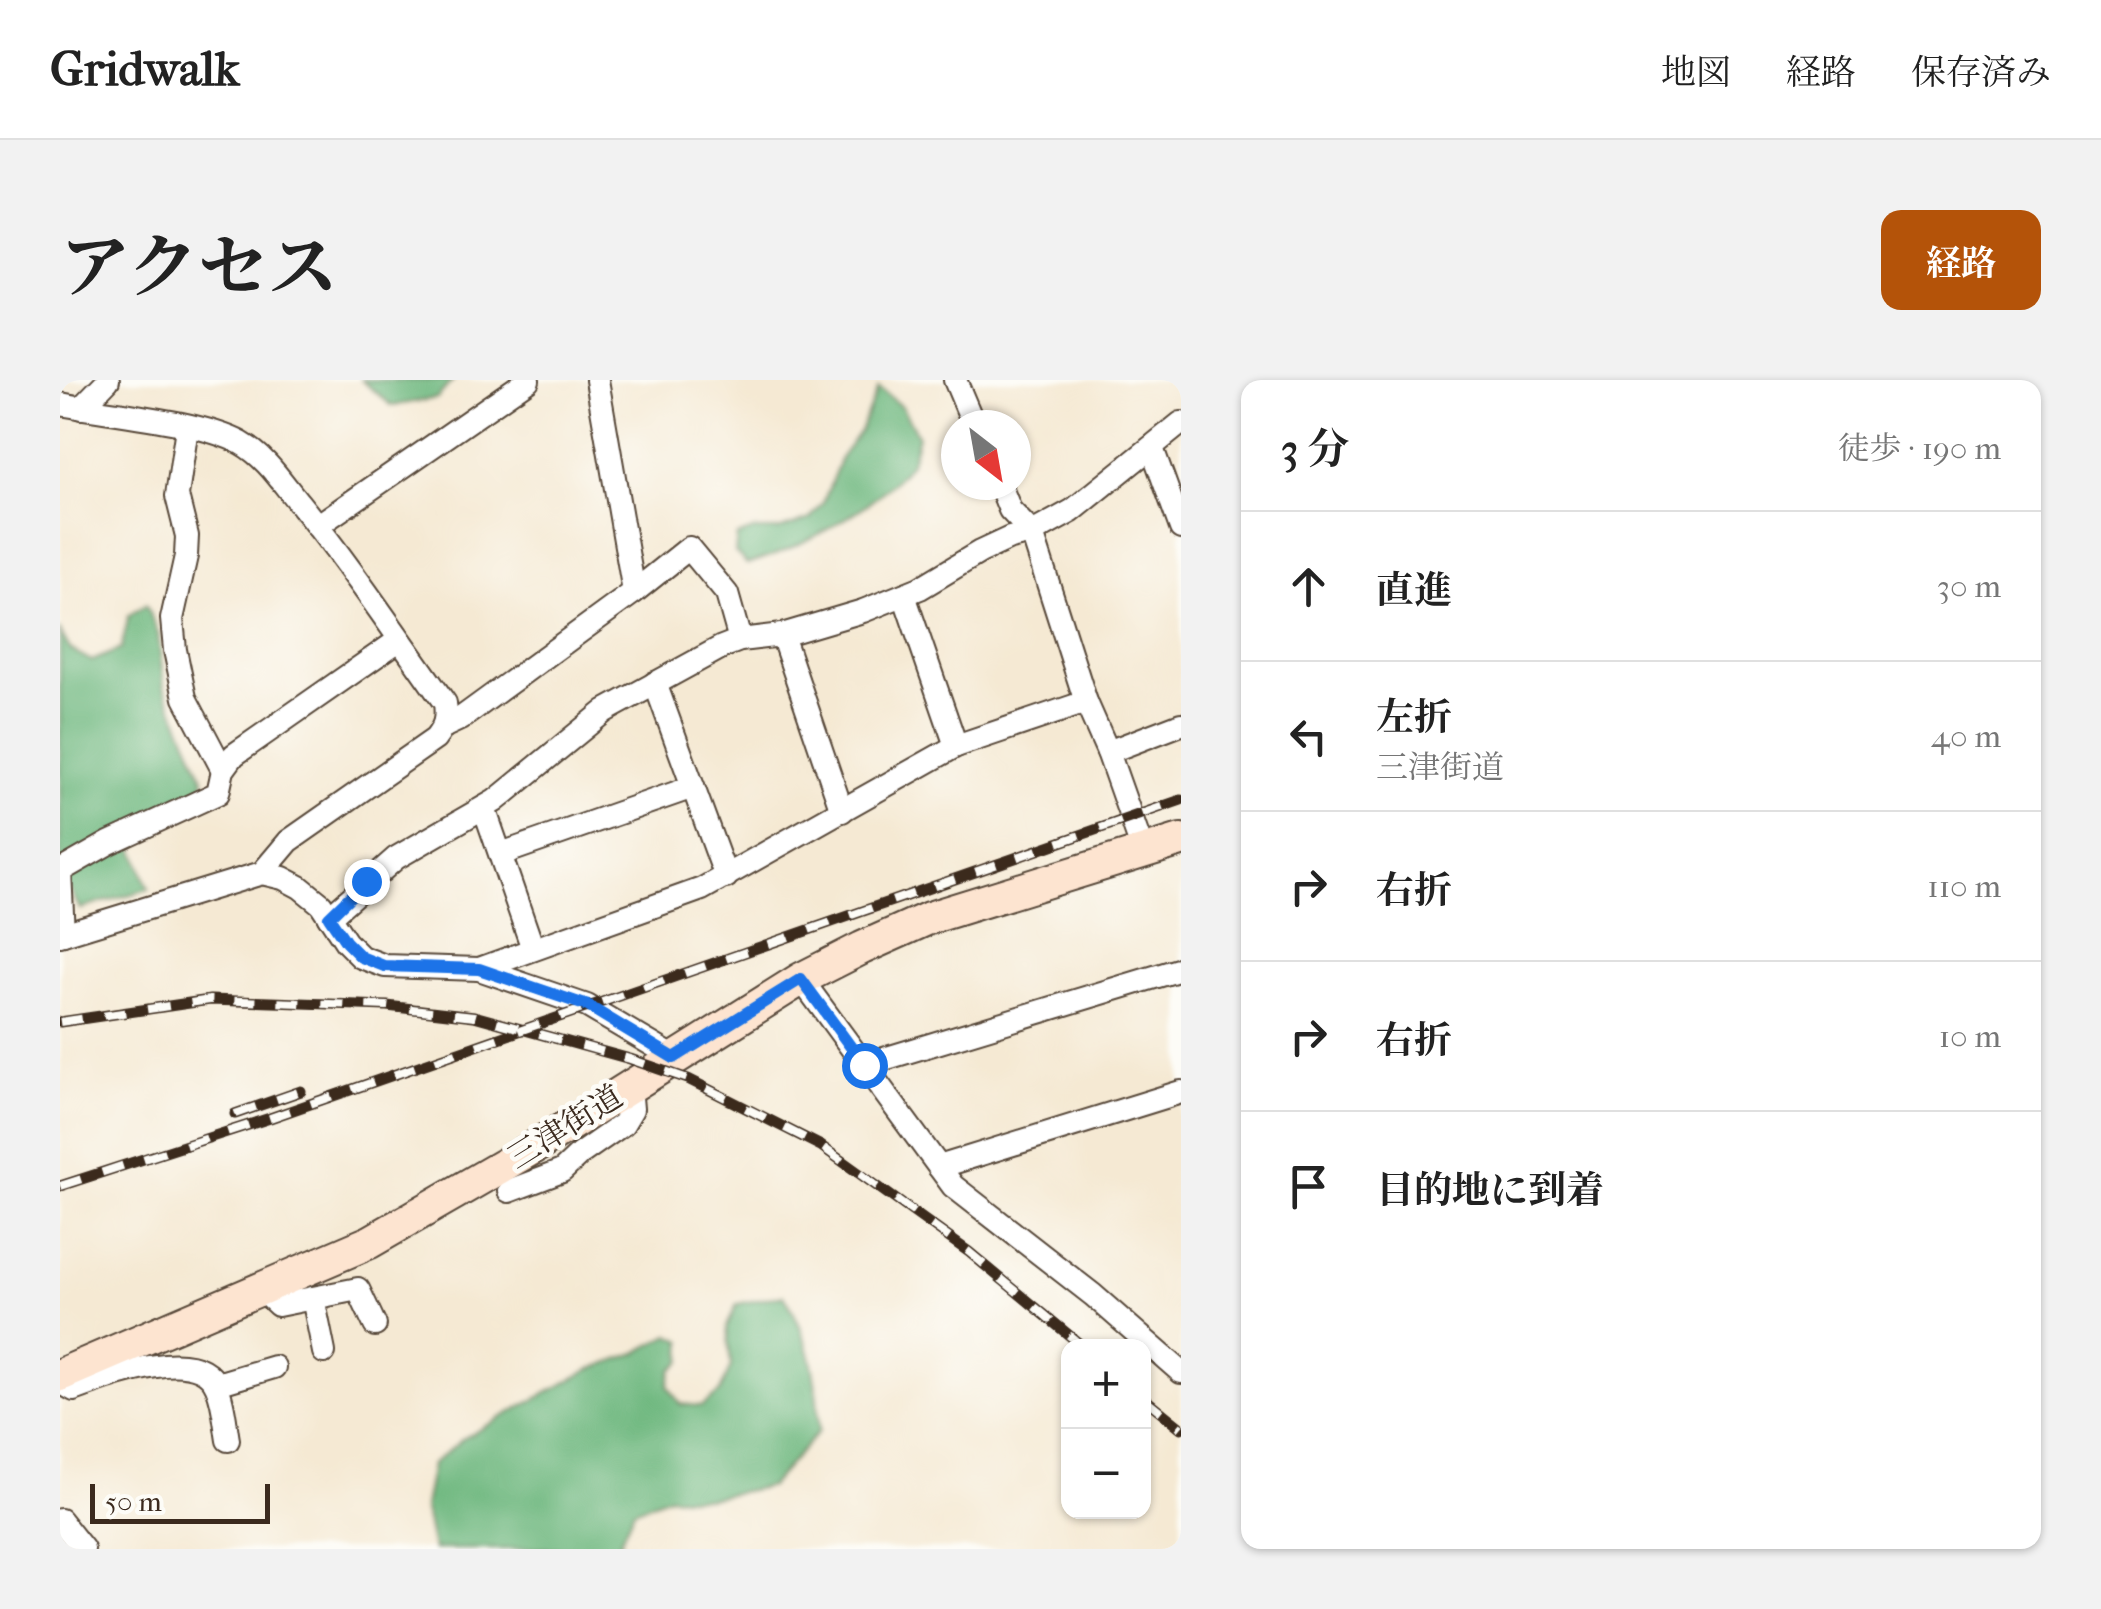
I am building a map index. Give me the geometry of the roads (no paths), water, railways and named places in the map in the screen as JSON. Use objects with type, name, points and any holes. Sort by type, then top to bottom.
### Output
[{"type":"street","points":[[70,406],[108,380]]},
{"type":"street","points":[[317,526],[528,380]]},
{"type":"street","points":[[596,380],[634,592]]},
{"type":"street","points":[[955,380],[968,410]]},
{"type":"street","points":[[70,406],[211,431],[240,442],[262,457],[317,526],[444,703],[445,726]]},
{"type":"street","points":[[329,917],[396,858],[484,808],[605,711],[740,640],[782,635],[904,596],[980,552],[1032,533],[1072,511],[1181,423]]},
{"type":"street","points":[[187,427],[178,496],[187,536],[186,556],[172,618],[175,650],[185,698],[224,770]]},
{"type":"street","points":[[1152,448],[1181,528]]},
{"type":"street","points":[[1006,500],[1010,510],[1032,533],[1086,702],[1143,852]]},
{"type":"street","points":[[400,640],[234,754],[224,770],[218,793],[120,837],[60,871],[62,935],[262,873],[289,841],[436,738],[445,726],[634,592],[688,548],[727,594],[740,640]]},
{"type":"street","points":[[904,596],[956,746]]},
{"type":"street","points":[[782,635],[842,811]]},
{"type":"street","points":[[655,683],[726,877]]},
{"type":"street","points":[[479,969],[702,889],[956,746],[1086,702]]},
{"type":"street","points":[[1108,752],[1181,724]]},
{"type":"street","points":[[501,854],[693,787]]},
{"type":"street","points":[[484,808],[534,949]]},
{"type":"street","name":"三津街道","points":[[60,1379],[370,1242],[533,1148],[801,979],[928,918],[1181,840]]},
{"type":"street","points":[[262,873],[300,886],[320,904],[361,957],[384,966],[479,969],[588,1006],[674,1058]]},
{"type":"street","points":[[864,1065],[1181,969]]},
{"type":"street","points":[[801,979],[954,1186],[1093,1296],[1181,1372]]},
{"type":"street","points":[[510,1191],[562,1171],[623,1124],[632,1109],[630,1086]]},
{"type":"street","points":[[939,1167],[1181,1092]]},
{"type":"street","points":[[262,1290],[278,1305],[358,1288],[376,1324]]},
{"type":"street","points":[[314,1298],[324,1352]]},
{"type":"street","points":[[1155,1350],[1181,1341]]},
{"type":"street","points":[[60,1379],[74,1390],[104,1379],[176,1364],[201,1368],[216,1384],[228,1440]]},
{"type":"street","points":[[216,1384],[274,1366]]},
{"type":"street","points":[[60,1520],[84,1549]]},
{"type":"railway","points":[[60,1186],[270,1118],[1181,800]]},
{"type":"railway","points":[[60,1022],[210,1000],[387,1006],[474,1016],[630,1059],[688,1079],[821,1146],[969,1252],[1074,1339]]},
{"type":"railway","points":[[235,1114],[301,1091]]},
{"type":"railway","points":[[1151,1404],[1181,1428]]}]
